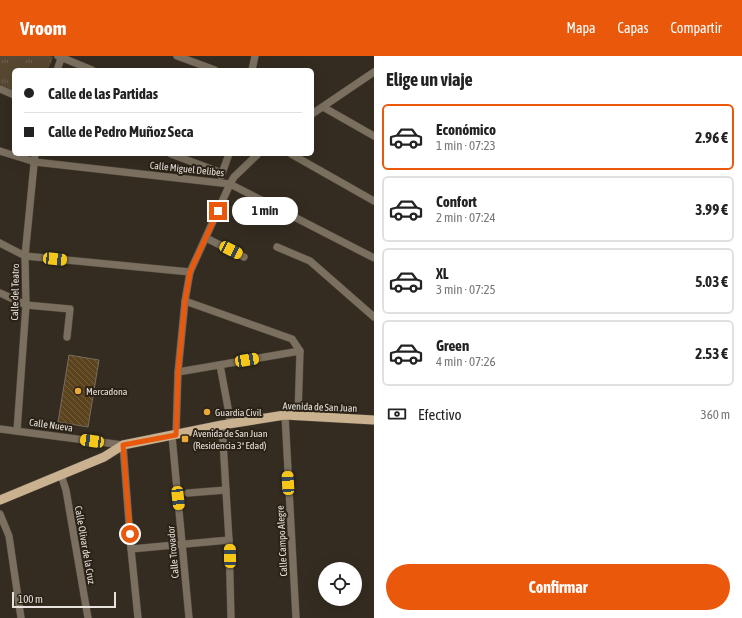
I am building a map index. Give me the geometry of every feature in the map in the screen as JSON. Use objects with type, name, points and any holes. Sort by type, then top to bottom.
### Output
[{"type":"main road","name":"Avenida de San Juan","points":[[123,445],[226,424],[284,415],[374,420]]},
{"type":"main road","points":[[0,500],[104,457],[123,445]]},
{"type":"street","points":[[57,68],[60,56],[87,68]]},
{"type":"street","points":[[178,56],[210,68]]},
{"type":"street","points":[[252,68],[255,56]]},
{"type":"street","points":[[314,113],[374,72]]},
{"type":"street","points":[[0,89],[12,94]]},
{"type":"street","points":[[323,107],[374,136]]},
{"type":"street","name":"Calle Miguel Delibes","points":[[0,151],[12,153]]},
{"type":"street","name":"Calle Miguel Delibes","points":[[25,156],[230,184]]},
{"type":"street","points":[[177,156],[222,173]]},
{"type":"street","points":[[218,183],[227,156]]},
{"type":"street","name":"Calle Trovador","points":[[189,618],[174,435],[185,301],[190,272],[230,184],[234,177],[256,156]]},
{"type":"street","points":[[295,156],[374,201]]},
{"type":"street","name":"Calle del Teatro","points":[[17,431],[26,305],[25,256],[35,158]]},
{"type":"street","points":[[230,184],[374,258]]},
{"type":"street","points":[[206,238],[244,256]]},
{"type":"street","points":[[0,243],[25,256],[190,272]]},
{"type":"street","points":[[277,247],[310,261],[374,317]]},
{"type":"street","points":[[0,293],[26,305],[70,309],[67,337]]},
{"type":"street","points":[[185,301],[292,339],[300,351],[298,415]]},
{"type":"street","points":[[178,372],[300,351]]},
{"type":"street","points":[[220,365],[226,424],[226,490],[231,618]]},
{"type":"street","name":"Calle Campo Alegre","points":[[284,415],[296,618]]},
{"type":"street","name":"Calle Nueva","points":[[0,429],[123,445]]},
{"type":"street","points":[[105,443],[106,449],[110,454]]},
{"type":"street","points":[[123,445],[138,618]]},
{"type":"street","name":"Calle Olivar de la Cruz","points":[[61,475],[66,490],[88,618]]},
{"type":"street","points":[[188,493],[226,490]]},
{"type":"street","points":[[0,514],[9,536],[21,618]]},
{"type":"street","points":[[131,549],[229,540]]},
{"type":"green space","points":[[0,56],[53,57],[49,68],[12,68],[12,90],[0,85]]},
{"type":"building","name":"Mercadona","points":[[69,355],[99,360],[88,427],[58,422]]},
{"type":"place","name":"Mercadona","points":[[78,391]]},
{"type":"place","name":"Guardia Civil","points":[[207,412]]},
{"type":"place","name":"Avenida de San Juan (Residencia 3ª Edad)","points":[[185,439]]},
{"type":"route","points":[[130,534],[123,445],[176,435],[178,372],[185,301],[190,272],[218,211]]}]
